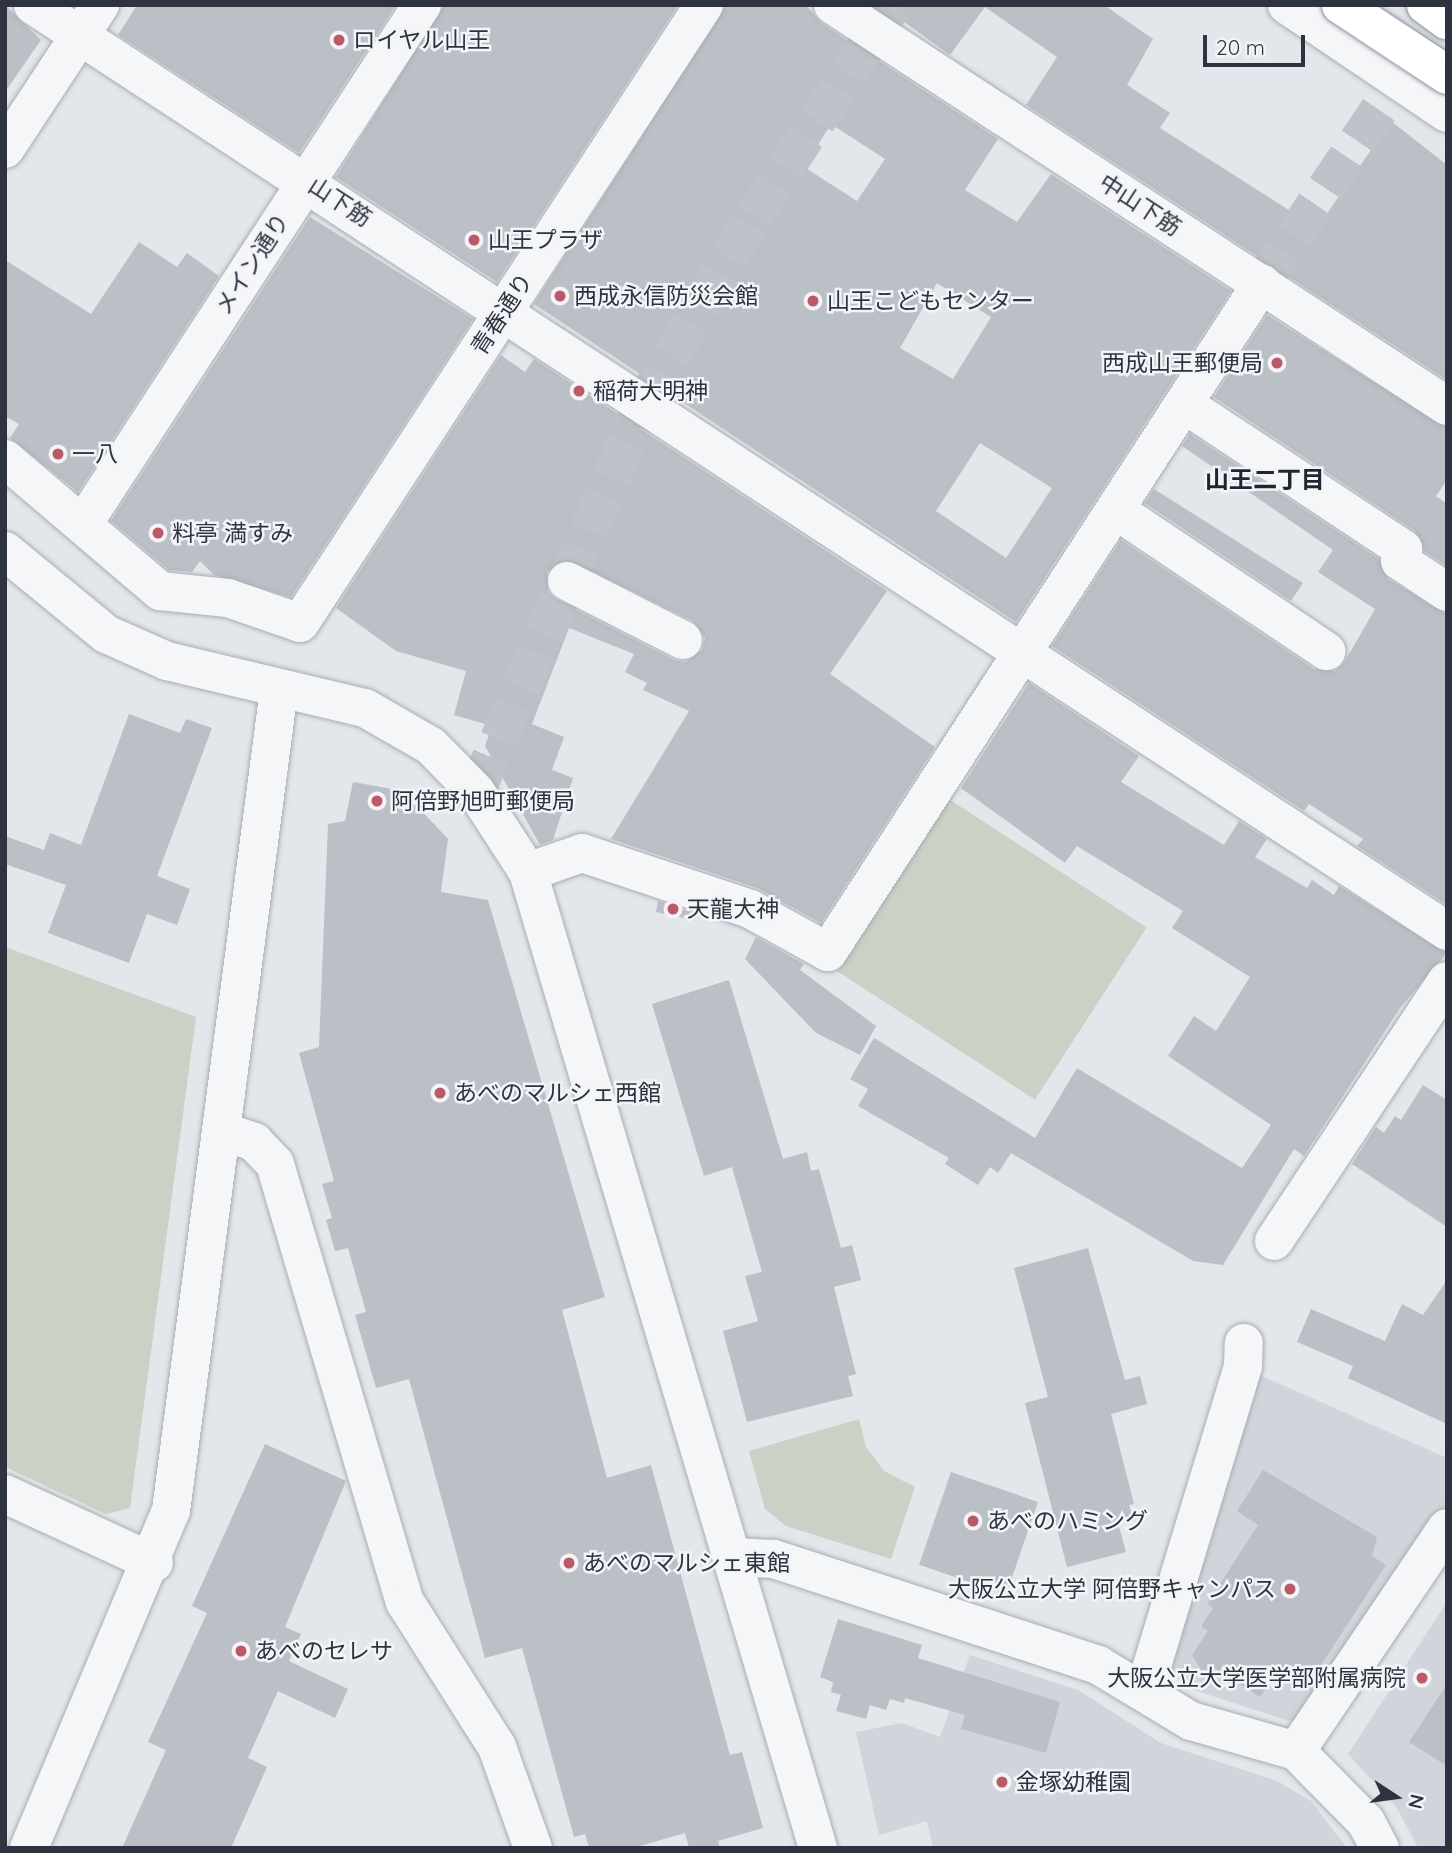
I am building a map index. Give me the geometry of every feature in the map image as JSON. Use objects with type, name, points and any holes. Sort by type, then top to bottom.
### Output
[{"type":"highway","points":[[1341,5],[1447,75]]},
{"type":"highway","points":[[1426,5],[1447,20]]},
{"type":"street","name":"山下筋","points":[[33,5],[90,20],[307,180],[643,405],[1447,931]]},
{"type":"street","name":"メイン通り","points":[[83,523],[422,5]]},
{"type":"street","name":"青春通り","points":[[83,523],[160,591],[228,598],[300,623],[704,5]]},
{"type":"street","name":"中山下筋","points":[[833,5],[1447,406]]},
{"type":"street","points":[[1287,5],[1447,113]]},
{"type":"street","points":[[1409,65],[1447,11]]},
{"type":"street","points":[[5,149],[90,20]]},
{"type":"street","points":[[528,872],[582,853],[750,909],[828,952],[1024,655],[1262,283]]},
{"type":"street","points":[[1184,404],[1403,549],[1400,561],[1447,592]]},
{"type":"street","points":[[5,459],[83,523]]},
{"type":"street","points":[[1117,511],[1326,651]]},
{"type":"street","points":[[5,551],[106,634],[167,661],[365,708],[431,746],[476,792],[528,872],[735,1557],[818,1848]]},
{"type":"street","points":[[567,581],[683,640]]},
{"type":"street","points":[[29,1848],[154,1563],[171,1511],[278,688]]},
{"type":"street","points":[[1274,1241],[1447,981]]},
{"type":"street","points":[[221,1131],[254,1142],[275,1164],[405,1602],[497,1747],[533,1848]]},
{"type":"street","points":[[1145,1689],[1243,1366],[1244,1343]]},
{"type":"street","points":[[5,1494],[154,1563]]},
{"type":"street","points":[[1296,1751],[1447,1528]]},
{"type":"street","points":[[735,1557],[774,1559],[1098,1665],[1145,1689],[1191,1721],[1296,1751],[1357,1812],[1380,1848]]},
{"type":"shaded area","points":[[947,798],[1147,928],[1035,1100],[835,970]]},
{"type":"shaded area","points":[[5,947],[196,1017],[130,1508],[106,1514],[5,1467]]},
{"type":"shaded area","name":"大阪公立大学 阿倍野キャンパス","points":[[1253,1372],[1447,1458],[1447,1509],[1305,1717],[1289,1721],[1194,1690],[1164,1669]]},
{"type":"shaded area","points":[[859,1419],[866,1447],[884,1471],[915,1487],[891,1559],[786,1526],[765,1509],[749,1451]]},
{"type":"shaded area","name":"大阪公立大学医学部附属病院","points":[[1447,1602],[1447,1848],[1418,1848],[1397,1808],[1348,1754]]},
{"type":"shaded area","name":"金塚幼稚園","points":[[970,1655],[1078,1690],[1161,1743],[1277,1781],[1311,1801],[1347,1848],[933,1848],[927,1821],[879,1835],[856,1732],[902,1723],[940,1737]]},
{"type":"building","points":[[5,5],[41,40],[5,92]]},
{"type":"building","points":[[137,5],[396,5],[299,153],[118,35]]},
{"type":"building","points":[[444,5],[678,5],[497,282],[336,177]]},
{"type":"building","points":[[726,5],[806,5],[821,23],[998,139],[965,190],[1017,222],[1051,174],[1231,291],[1016,622],[534,304]],"holes":[[[831,124],[885,159],[857,201],[804,167]],[[937,283],[991,317],[953,379],[900,348]],[[980,443],[1052,488],[1006,558],[936,511]]]},
{"type":"building","points":[[881,5],[1104,5],[1153,39],[1127,85],[1170,113],[1160,128],[1317,228],[1391,121],[1447,165],[1447,380],[1026,105],[1057,57],[985,7],[950,55]]},
{"type":"building","points":[[310,217],[473,319],[291,597],[214,575],[200,561],[192,572],[169,570],[111,521]]},
{"type":"building","points":[[139,242],[177,267],[187,253],[219,276],[78,492],[10,438],[19,424],[5,416],[5,260],[91,314]]},
{"type":"building","points":[[1267,315],[1447,428],[1447,480],[1436,496],[1447,504],[1447,566],[1424,551],[1415,531],[1214,397]]},
{"type":"building","points":[[501,355],[525,372],[534,359],[887,591],[830,674],[935,747],[821,923],[757,888],[611,839],[689,711],[643,690],[647,683],[625,672],[634,654],[569,628],[532,724],[564,737],[552,770],[573,778],[553,840],[540,845],[485,746],[492,726],[454,715],[466,671],[396,651],[336,608]],"holes":[[[567,559],[693,621],[705,638],[702,650],[685,662],[674,660],[557,600],[548,592],[547,572]]]},
{"type":"building","points":[[1190,434],[1379,559],[1388,579],[1447,614],[1447,905],[1357,846],[1363,839],[1309,804],[1304,811],[1052,646],[1121,540],[1314,669],[1335,671],[1344,663],[1375,609],[1318,572],[1333,550],[1182,446]]},
{"type":"building","points":[[1154,489],[1303,583],[1291,601],[1145,503]]},
{"type":"building","points":[[1029,683],[1139,756],[1121,782],[1224,845],[1239,821],[1267,839],[1255,857],[1307,888],[1312,880],[1334,895],[1339,886],[1447,953],[1400,1008],[1304,1156],[1294,1149],[1223,1265],[1193,1261],[1011,1153],[998,1173],[990,1167],[978,1185],[945,1164],[949,1158],[858,1106],[868,1089],[850,1079],[874,1038],[1035,1138],[1077,1068],[1242,1168],[1271,1125],[1168,1056],[1194,1016],[1216,1031],[1250,977],[1172,928],[1183,911],[1077,846],[1065,863],[961,788]]},
{"type":"building","points":[[129,714],[180,733],[186,719],[212,728],[157,876],[190,889],[177,925],[147,914],[129,963],[48,933],[66,885],[5,864],[5,836],[44,850],[50,833],[81,845]]},
{"type":"building","points":[[353,782],[403,791],[448,839],[441,892],[488,900],[605,1297],[562,1310],[607,1478],[651,1465],[730,1755],[742,1752],[763,1828],[718,1841],[720,1848],[689,1848],[685,1833],[633,1848],[589,1848],[585,1834],[574,1837],[522,1648],[485,1658],[409,1379],[376,1388],[355,1315],[366,1312],[348,1248],[335,1251],[326,1220],[332,1218],[322,1184],[334,1181],[299,1053],[319,1047],[328,824],[345,821]]},
{"type":"building","name":"天龍大神","points":[[658,901],[690,912],[688,919],[656,912]]},
{"type":"building","points":[[756,937],[804,964],[800,970],[876,1026],[860,1055],[816,1033],[745,959]]},
{"type":"building","points":[[729,980],[783,1159],[807,1152],[811,1171],[819,1169],[841,1248],[852,1245],[861,1280],[834,1287],[856,1374],[848,1376],[853,1396],[747,1422],[723,1331],[758,1321],[745,1276],[762,1272],[732,1167],[704,1176],[652,1004]]},
{"type":"building","points":[[1423,1085],[1447,1100],[1447,1227],[1352,1164],[1376,1127],[1384,1133],[1395,1116],[1401,1120]]},
{"type":"building","points":[[1088,1248],[1125,1380],[1140,1376],[1147,1404],[1111,1414],[1134,1504],[1129,1505],[1133,1519],[1118,1523],[1126,1552],[1067,1567],[1025,1403],[1048,1397],[1014,1268]]},
{"type":"building","points":[[1447,1280],[1447,1424],[1348,1378],[1353,1366],[1297,1342],[1311,1309],[1385,1341],[1402,1304],[1423,1315]]},
{"type":"building","name":"あべのセレサ","points":[[265,1444],[346,1481],[285,1627],[301,1634],[289,1661],[348,1689],[335,1718],[278,1691],[248,1758],[267,1767],[231,1848],[122,1848],[166,1750],[148,1742],[207,1613],[192,1606]]},
{"type":"building","points":[[1263,1470],[1377,1537],[1372,1556],[1386,1565],[1314,1676],[1299,1666],[1288,1681],[1276,1673],[1260,1697],[1216,1669],[1201,1670],[1192,1655],[1208,1631],[1201,1626],[1213,1608],[1207,1604],[1258,1525],[1237,1511]]},
{"type":"building","name":"あべのハミング","points":[[951,1472],[1038,1502],[1006,1595],[919,1565]]},
{"type":"building","points":[[838,1619],[922,1645],[918,1658],[1060,1702],[1046,1753],[961,1729],[965,1715],[905,1698],[904,1703],[890,1699],[886,1710],[870,1705],[866,1719],[836,1711],[841,1695],[831,1692],[833,1682],[820,1677]]},
{"type":"building","points":[[1447,1684],[1447,1766],[1409,1742]]},
{"type":"tunnel","points":[[476,792],[643,405],[754,216],[893,5]]},
{"type":"tunnel","points":[[1262,283],[1388,96]]},
{"type":"place","name":"ロイヤル山王","points":[[339,40]]},
{"type":"place","name":"山王プラザ","points":[[474,240]]},
{"type":"place","name":"西成永信防災会館","points":[[560,296]]},
{"type":"place","name":"山王こどもセンター","points":[[813,301]]},
{"type":"place","name":"西成山王郵便局","points":[[1277,363]]},
{"type":"place","name":"稲荷大明神","points":[[579,391]]},
{"type":"place","name":"一八","points":[[58,454]]},
{"type":"place","name":"料亭 満すみ","points":[[158,533]]},
{"type":"place","name":"阿倍野旭町郵便局","points":[[377,801]]},
{"type":"place","name":"天龍大神","points":[[673,909]]},
{"type":"place","name":"あべのマルシェ西館","points":[[440,1093]]},
{"type":"place","name":"あべのハミング","points":[[973,1521]]},
{"type":"place","name":"あべのマルシェ東館","points":[[569,1563]]},
{"type":"place","name":"大阪公立大学 阿倍野キャンパス","points":[[1290,1589]]},
{"type":"place","name":"あべのセレサ","points":[[241,1651]]},
{"type":"place","name":"大阪公立大学医学部附属病院","points":[[1422,1678]]},
{"type":"place","name":"金塚幼稚園","points":[[1002,1782]]},
{"type":"district","name":"山王二丁目","points":[[1265,480]]}]
